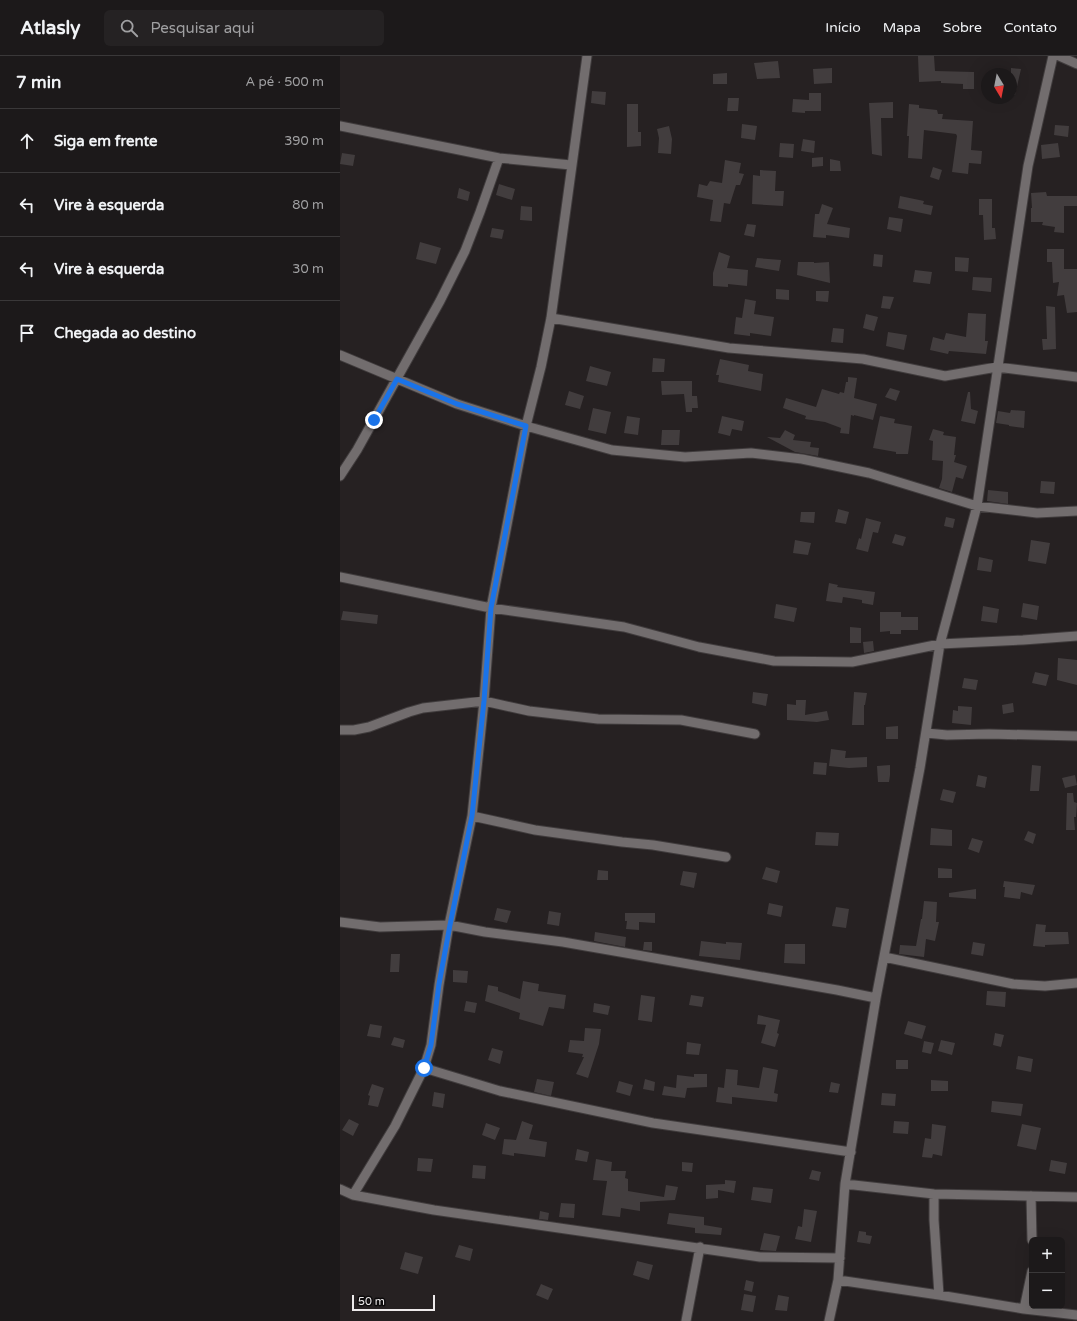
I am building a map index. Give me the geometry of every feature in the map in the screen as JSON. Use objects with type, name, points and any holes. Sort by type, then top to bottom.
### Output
[{"type":"street","points":[[353,1195],[395,1126],[424,1068],[431,1045],[439,984],[472,816],[484,701],[491,608],[526,426],[541,367],[550,318],[587,56]]},
{"type":"street","points":[[829,1321],[838,1280],[845,1184],[876,998],[926,733],[940,644],[977,506],[1028,166],[1053,56]]},
{"type":"street","points":[[1059,56],[1077,64]]},
{"type":"street","points":[[340,126],[499,158],[571,165]]},
{"type":"street","points":[[340,476],[357,450],[397,379],[440,301],[465,251],[499,158]]},
{"type":"street","points":[[550,318],[729,348],[863,359],[945,376],[997,367],[1077,377]]},
{"type":"street","points":[[340,355],[457,404],[526,426],[612,450],[685,457],[751,453],[802,459],[869,473],[977,506],[1015,512],[1037,513],[1077,511]]},
{"type":"street","points":[[340,577],[491,608],[624,627],[699,647],[774,661],[852,662],[940,644],[1077,636]]},
{"type":"street","points":[[340,730],[354,730],[369,727],[423,708],[484,701],[529,712],[598,719],[681,720],[755,734]]},
{"type":"street","points":[[926,733],[947,735],[989,734],[1077,736]]},
{"type":"street","points":[[472,816],[536,830],[622,842],[653,844],[726,857]]},
{"type":"street","points":[[340,922],[380,927],[450,925],[485,932],[563,942],[876,998]]},
{"type":"street","points":[[884,956],[1013,984],[1045,986],[1077,983]]},
{"type":"street","points":[[424,1068],[500,1091],[653,1124],[851,1152]]},
{"type":"street","points":[[845,1184],[934,1194],[1077,1197]]},
{"type":"street","points":[[340,1189],[353,1195],[434,1210],[760,1257],[840,1258]]},
{"type":"street","points":[[934,1194],[934,1220],[939,1295]]},
{"type":"street","points":[[1031,1196],[1032,1237]]},
{"type":"street","points":[[686,1321],[700,1248]]},
{"type":"street","points":[[1024,1309],[1032,1273]]},
{"type":"street","points":[[838,1280],[1024,1309],[1077,1315]]},
{"type":"building","points":[[918,56],[934,56],[935,71],[974,72],[974,89],[963,89],[963,84],[941,83],[941,81],[919,82]]},
{"type":"building","points":[[778,61],[780,78],[757,79],[754,63]]},
{"type":"building","points":[[832,68],[832,83],[814,84],[813,69]]},
{"type":"building","points":[[1017,69],[1021,69],[1017,86]]},
{"type":"building","points":[[727,73],[727,84],[713,84],[713,74]]},
{"type":"building","points":[[592,91],[606,92],[605,105],[591,103]]},
{"type":"building","points":[[809,93],[821,93],[821,111],[805,111],[805,113],[792,112],[793,99],[809,100]]},
{"type":"building","points":[[728,98],[739,98],[738,111],[727,111]]},
{"type":"building","points":[[893,102],[893,118],[881,118],[882,156],[872,154],[869,103]]},
{"type":"building","points":[[627,104],[638,104],[638,132],[641,132],[641,146],[627,147]]},
{"type":"building","points":[[909,104],[919,105],[919,108],[937,110],[938,114],[943,114],[942,119],[973,121],[971,150],[982,151],[981,164],[969,163],[968,174],[952,172],[957,136],[956,134],[924,130],[922,159],[908,158],[909,136],[907,136]]},
{"type":"building","points":[[742,124],[757,126],[755,140],[741,138]]},
{"type":"building","points":[[1055,125],[1069,126],[1068,137],[1054,135]]},
{"type":"building","points":[[669,126],[672,139],[671,154],[658,153],[659,138],[657,129]]},
{"type":"building","points":[[803,139],[815,141],[814,153],[801,151]]},
{"type":"building","points":[[780,143],[794,144],[793,158],[779,157]]},
{"type":"building","points":[[1058,143],[1060,157],[1042,159],[1041,145]]},
{"type":"building","points":[[342,153],[355,155],[353,166],[340,164]]},
{"type":"building","points":[[823,157],[823,166],[812,167],[812,158]]},
{"type":"building","points":[[830,159],[840,161],[841,171],[830,171]]},
{"type":"building","points":[[725,160],[741,163],[739,173],[744,174],[740,185],[736,185],[730,204],[724,203],[721,222],[710,221],[713,200],[697,197],[699,184],[707,186],[710,181],[722,183]]},
{"type":"building","points":[[933,167],[942,170],[939,180],[930,177]]},
{"type":"building","points":[[760,170],[776,171],[775,191],[784,191],[783,206],[752,204],[753,175],[760,176]]},
{"type":"building","points":[[499,184],[515,189],[512,200],[496,195]]},
{"type":"building","points":[[459,188],[470,192],[468,201],[457,198]]},
{"type":"building","points":[[1046,192],[1047,196],[1077,196],[1077,206],[1064,206],[1064,233],[1054,232],[1055,227],[1042,225],[1043,222],[1031,222],[1031,193]]},
{"type":"building","points":[[900,196],[924,201],[923,204],[933,206],[931,215],[898,208]]},
{"type":"building","points":[[979,199],[992,199],[992,228],[995,228],[996,239],[984,240],[983,215],[979,215]]},
{"type":"building","points":[[822,204],[833,208],[827,224],[850,228],[849,238],[826,235],[826,238],[813,237],[815,214],[819,214]]},
{"type":"building","points":[[521,206],[532,207],[532,221],[520,220]]},
{"type":"building","points":[[889,217],[903,219],[901,232],[887,229]]},
{"type":"building","points":[[747,224],[756,225],[754,237],[744,235]]},
{"type":"building","points":[[492,228],[504,230],[502,239],[490,237]]},
{"type":"building","points":[[420,242],[441,248],[436,264],[416,259]]},
{"type":"building","points":[[1047,249],[1064,249],[1064,269],[1077,269],[1077,312],[1067,313],[1064,295],[1057,296],[1059,282],[1053,283],[1052,262],[1047,262]]},
{"type":"building","points":[[719,252],[730,256],[727,268],[748,270],[747,286],[728,284],[728,287],[713,286],[713,273]]},
{"type":"building","points":[[874,254],[883,255],[882,267],[873,266]]},
{"type":"building","points":[[955,257],[969,258],[968,272],[955,271]]},
{"type":"building","points":[[757,258],[781,260],[779,271],[755,267]]},
{"type":"building","points":[[798,262],[829,262],[830,283],[797,275]]},
{"type":"building","points":[[915,270],[932,272],[930,284],[913,282]]},
{"type":"building","points":[[973,277],[992,278],[991,292],[972,290]]},
{"type":"building","points":[[776,289],[789,290],[789,300],[776,299]]},
{"type":"building","points":[[816,291],[829,291],[828,302],[816,301]]},
{"type":"building","points":[[883,296],[894,297],[890,309],[881,308]]},
{"type":"building","points":[[745,299],[756,301],[754,314],[774,317],[771,336],[750,333],[750,336],[734,334],[736,317],[742,318]]},
{"type":"building","points":[[1046,306],[1055,307],[1056,349],[1043,350],[1042,339],[1047,339]]},
{"type":"building","points":[[968,313],[986,314],[985,341],[988,341],[986,354],[949,351],[948,354],[930,350],[933,337],[944,340],[946,333],[966,337]]},
{"type":"building","points":[[866,314],[878,317],[874,331],[863,328]]},
{"type":"building","points":[[833,328],[844,329],[843,343],[831,342]]},
{"type":"building","points":[[888,332],[907,335],[904,350],[886,346]]},
{"type":"building","points":[[653,358],[665,359],[664,372],[652,372]]},
{"type":"building","points":[[720,359],[749,365],[748,371],[763,374],[761,391],[718,382],[719,375],[716,375]]},
{"type":"building","points":[[590,366],[611,372],[607,386],[586,381]]},
{"type":"building","points":[[848,377],[857,378],[854,398],[877,404],[873,420],[851,415],[849,434],[840,433],[841,428],[825,422],[805,419],[806,416],[783,408],[786,398],[816,407],[822,389],[839,394],[840,392],[844,393],[846,382],[848,382]]},
{"type":"building","points":[[661,381],[692,381],[692,396],[697,396],[698,408],[692,408],[692,412],[686,412],[684,394],[662,395]]},
{"type":"building","points":[[890,388],[900,391],[896,401],[885,397]]},
{"type":"building","points":[[569,391],[584,396],[580,409],[565,405]]},
{"type":"building","points":[[968,392],[970,392],[971,409],[978,411],[975,424],[961,421]]},
{"type":"building","points":[[593,408],[611,412],[606,434],[588,430]]},
{"type":"building","points":[[1011,410],[1025,411],[1024,428],[996,423],[998,411],[1010,413]]},
{"type":"building","points":[[627,416],[640,418],[638,435],[624,433]]},
{"type":"building","points":[[722,416],[744,421],[742,431],[732,429],[730,436],[718,433]]},
{"type":"building","points":[[880,416],[895,419],[894,423],[912,426],[908,454],[896,454],[896,452],[873,448]]},
{"type":"building","points":[[933,429],[944,432],[943,435],[956,437],[954,455],[956,455],[954,462],[967,466],[963,479],[956,477],[952,492],[939,488],[942,479],[943,461],[932,460],[933,441],[929,440]]},
{"type":"building","points":[[662,430],[680,430],[679,445],[661,445]]},
{"type":"building","points":[[785,430],[795,435],[793,440],[811,442],[810,447],[819,448],[818,456],[795,452],[767,437],[780,438]]},
{"type":"building","points":[[1041,481],[1055,482],[1054,494],[1040,493]]},
{"type":"building","points":[[988,490],[1008,492],[1008,504],[987,501]]},
{"type":"building","points":[[838,509],[849,512],[846,524],[835,522]]},
{"type":"building","points":[[801,512],[815,512],[814,523],[800,522]]},
{"type":"building","points":[[946,517],[955,519],[953,528],[944,526]]},
{"type":"building","points":[[866,518],[881,522],[878,533],[873,532],[868,552],[856,549],[859,538],[861,539]]},
{"type":"building","points":[[895,534],[906,537],[903,546],[892,543]]},
{"type":"building","points":[[795,540],[811,543],[808,555],[793,553]]},
{"type":"building","points":[[1031,540],[1050,543],[1046,564],[1028,561]]},
{"type":"building","points":[[979,557],[993,560],[991,572],[977,570]]},
{"type":"building","points":[[829,583],[838,585],[837,587],[875,592],[873,605],[862,603],[862,600],[843,597],[842,603],[826,601]]},
{"type":"building","points":[[1023,603],[1039,606],[1037,620],[1021,617]]},
{"type":"building","points":[[776,604],[797,608],[794,622],[774,618]]},
{"type":"building","points":[[983,606],[999,609],[997,623],[981,621]]},
{"type":"building","points":[[343,611],[378,615],[377,624],[341,620]]},
{"type":"building","points":[[880,612],[901,612],[901,617],[918,617],[918,630],[901,630],[901,634],[890,634],[890,631],[880,632]]},
{"type":"building","points":[[850,627],[861,628],[861,643],[850,643]]},
{"type":"building","points":[[873,641],[874,651],[864,653],[863,642]]},
{"type":"building","points":[[1058,658],[1077,660],[1077,685],[1057,680]]},
{"type":"building","points":[[1035,672],[1049,675],[1046,686],[1032,683]]},
{"type":"building","points":[[964,678],[978,680],[976,690],[962,688]]},
{"type":"building","points":[[753,692],[768,694],[766,706],[752,703]]},
{"type":"building","points":[[854,692],[867,693],[864,705],[864,725],[852,725]]},
{"type":"building","points":[[796,700],[806,700],[805,715],[827,711],[829,720],[817,722],[787,720],[787,704],[796,705]]},
{"type":"building","points":[[1013,703],[1014,712],[1003,714],[1002,705]]},
{"type":"building","points":[[958,706],[972,707],[971,725],[952,723],[953,710],[958,711]]},
{"type":"building","points":[[898,726],[898,739],[886,739],[886,727]]},
{"type":"building","points":[[831,749],[846,751],[845,758],[867,757],[867,767],[849,768],[829,766]]},
{"type":"building","points":[[814,762],[827,763],[826,775],[813,774]]},
{"type":"building","points":[[890,765],[889,782],[878,782],[877,766]]},
{"type":"building","points":[[1032,765],[1041,766],[1039,791],[1030,791]]},
{"type":"building","points":[[978,775],[987,777],[985,788],[976,786]]},
{"type":"building","points":[[1075,775],[1077,785],[1065,788],[1062,778]]},
{"type":"building","points":[[943,789],[956,792],[953,803],[940,800]]},
{"type":"building","points":[[1067,793],[1073,793],[1074,802],[1077,803],[1076,817],[1074,817],[1075,830],[1066,830]]},
{"type":"building","points":[[931,828],[952,830],[952,846],[930,845]]},
{"type":"building","points":[[1028,831],[1036,834],[1033,844],[1024,840]]},
{"type":"building","points":[[816,832],[839,833],[838,846],[815,845]]},
{"type":"building","points":[[972,838],[983,841],[979,853],[968,849]]},
{"type":"building","points":[[766,867],[780,871],[777,883],[762,879]]},
{"type":"building","points":[[938,868],[952,869],[952,878],[938,878]]},
{"type":"building","points":[[598,870],[608,871],[608,880],[597,880]]},
{"type":"building","points":[[683,871],[697,873],[694,888],[680,885]]},
{"type":"building","points":[[1004,881],[1035,885],[1032,895],[1021,892],[1020,899],[1004,897]]},
{"type":"building","points":[[976,889],[976,899],[949,897],[949,893]]},
{"type":"building","points":[[924,901],[937,902],[936,922],[939,922],[935,941],[926,939],[924,957],[899,954],[900,945],[916,946]]},
{"type":"building","points":[[769,903],[783,906],[781,917],[767,914]]},
{"type":"building","points":[[836,907],[849,909],[846,928],[832,926]]},
{"type":"building","points":[[497,908],[511,911],[507,923],[494,920]]},
{"type":"building","points":[[549,911],[561,913],[559,926],[547,924]]},
{"type":"building","points":[[625,913],[655,913],[655,923],[639,922],[639,930],[626,929],[627,921],[625,921]]},
{"type":"building","points":[[1036,924],[1046,925],[1045,932],[1068,932],[1069,944],[1045,945],[1045,947],[1033,946]]},
{"type":"building","points":[[595,932],[626,937],[625,947],[594,941]]},
{"type":"building","points":[[701,941],[726,944],[726,942],[742,943],[740,960],[699,956]]},
{"type":"building","points":[[644,942],[652,942],[652,951],[643,950]]},
{"type":"building","points":[[973,942],[985,944],[983,956],[971,954]]},
{"type":"building","points":[[785,944],[805,944],[805,964],[784,963]]},
{"type":"building","points":[[391,954],[400,954],[399,972],[390,972]]},
{"type":"building","points":[[453,970],[468,971],[467,983],[453,982]]},
{"type":"building","points":[[523,981],[539,984],[538,991],[566,995],[564,1009],[549,1007],[543,1026],[519,1019],[520,1013],[485,1001],[488,985],[498,987],[498,991],[520,999]]},
{"type":"building","points":[[987,991],[1006,992],[1005,1007],[986,1005]]},
{"type":"building","points":[[641,995],[655,997],[652,1022],[638,1020]]},
{"type":"building","points":[[691,995],[704,997],[702,1007],[689,1005]]},
{"type":"building","points":[[466,1001],[477,1003],[475,1013],[464,1011]]},
{"type":"building","points":[[594,1003],[610,1006],[608,1015],[593,1012]]},
{"type":"building","points":[[758,1015],[780,1020],[777,1033],[779,1034],[775,1047],[761,1043],[766,1025],[757,1024]]},
{"type":"building","points":[[908,1021],[926,1026],[922,1039],[904,1034]]},
{"type":"building","points":[[370,1024],[382,1026],[380,1038],[367,1036]]},
{"type":"building","points":[[585,1028],[601,1029],[599,1044],[588,1078],[576,1074],[584,1057],[582,1057],[583,1054],[568,1052],[570,1040],[584,1041]]},
{"type":"building","points":[[995,1033],[1004,1035],[1001,1047],[993,1045]]},
{"type":"building","points":[[394,1037],[405,1040],[403,1048],[391,1045]]},
{"type":"building","points":[[941,1040],[955,1043],[952,1055],[938,1051]]},
{"type":"building","points":[[924,1041],[934,1043],[931,1054],[922,1052]]},
{"type":"building","points":[[687,1042],[701,1044],[699,1055],[686,1054]]},
{"type":"building","points":[[492,1048],[503,1051],[500,1064],[488,1060]]},
{"type":"building","points":[[1018,1056],[1033,1059],[1031,1072],[1016,1069]]},
{"type":"building","points":[[896,1060],[908,1060],[908,1069],[896,1069]]},
{"type":"building","points":[[763,1067],[778,1070],[774,1093],[778,1094],[777,1102],[732,1097],[732,1104],[716,1102],[718,1087],[724,1088],[726,1069],[738,1070],[737,1085],[759,1088]]},
{"type":"building","points":[[694,1074],[707,1074],[707,1087],[687,1088],[685,1098],[662,1095],[664,1086],[676,1088],[677,1075],[694,1077]]},
{"type":"building","points":[[537,1079],[554,1082],[551,1096],[534,1092]]},
{"type":"building","points":[[645,1079],[655,1082],[654,1091],[643,1089]]},
{"type":"building","points":[[931,1080],[948,1081],[948,1091],[931,1091]]},
{"type":"building","points":[[619,1081],[633,1085],[630,1096],[616,1092]]},
{"type":"building","points":[[831,1082],[840,1084],[838,1093],[829,1092]]},
{"type":"building","points":[[372,1084],[384,1088],[378,1107],[368,1105],[370,1096],[368,1095]]},
{"type":"building","points":[[434,1092],[445,1094],[443,1108],[432,1106]]},
{"type":"building","points":[[882,1093],[896,1094],[895,1106],[881,1105]]},
{"type":"building","points":[[992,1101],[1023,1104],[1021,1116],[991,1112]]},
{"type":"building","points":[[349,1119],[359,1124],[353,1136],[342,1130]]},
{"type":"building","points":[[522,1121],[533,1125],[529,1139],[547,1142],[545,1157],[514,1153],[514,1156],[502,1154],[504,1139],[516,1140]]},
{"type":"building","points":[[894,1121],[909,1122],[908,1134],[893,1133]]},
{"type":"building","points":[[486,1123],[500,1128],[495,1140],[482,1135]]},
{"type":"building","points":[[932,1124],[946,1126],[942,1156],[933,1154],[932,1158],[922,1157],[925,1138],[931,1139]]},
{"type":"building","points":[[1022,1124],[1041,1128],[1036,1150],[1017,1146]]},
{"type":"building","points":[[577,1149],[589,1152],[587,1162],[575,1160]]},
{"type":"building","points":[[418,1158],[433,1159],[431,1172],[417,1171]]},
{"type":"building","points":[[596,1159],[612,1162],[611,1171],[626,1171],[625,1178],[628,1179],[628,1191],[664,1197],[666,1185],[678,1187],[675,1200],[640,1202],[640,1211],[621,1208],[620,1217],[602,1215],[607,1181],[593,1180]]},
{"type":"building","points":[[1051,1160],[1067,1163],[1065,1174],[1049,1171]]},
{"type":"building","points":[[682,1162],[693,1163],[692,1172],[682,1171]]},
{"type":"building","points":[[473,1165],[486,1166],[485,1179],[472,1178]]},
{"type":"building","points":[[812,1170],[821,1172],[819,1181],[809,1179]]},
{"type":"building","points":[[725,1180],[736,1181],[734,1193],[718,1190],[718,1198],[706,1199],[706,1185],[725,1184]]},
{"type":"building","points":[[753,1187],[773,1189],[771,1203],[751,1200]]},
{"type":"building","points":[[561,1203],[575,1204],[574,1218],[559,1217]]},
{"type":"building","points":[[804,1209],[817,1211],[811,1242],[795,1239],[798,1226],[802,1227]]},
{"type":"building","points":[[540,1211],[549,1213],[548,1220],[539,1219]]},
{"type":"building","points":[[669,1213],[704,1217],[704,1225],[722,1228],[721,1235],[695,1233],[695,1228],[667,1224]]},
{"type":"building","points":[[859,1231],[866,1232],[866,1235],[872,1236],[870,1244],[857,1242]]},
{"type":"building","points":[[764,1233],[780,1236],[776,1251],[760,1250]]},
{"type":"building","points":[[459,1245],[473,1249],[470,1261],[455,1257]]},
{"type":"building","points":[[405,1252],[423,1257],[418,1274],[400,1269]]},
{"type":"building","points":[[637,1261],[653,1265],[649,1280],[633,1275]]},
{"type":"building","points":[[746,1280],[754,1282],[752,1292],[744,1290]]},
{"type":"building","points":[[541,1284],[553,1289],[548,1300],[536,1295]]},
{"type":"building","points":[[744,1294],[756,1296],[753,1312],[741,1310]]},
{"type":"building","points":[[778,1295],[789,1297],[787,1311],[775,1310]]},
{"type":"route","points":[[374,420],[397,379],[457,404],[526,426],[491,608],[484,701],[472,816],[439,984],[431,1045],[424,1068]]}]
